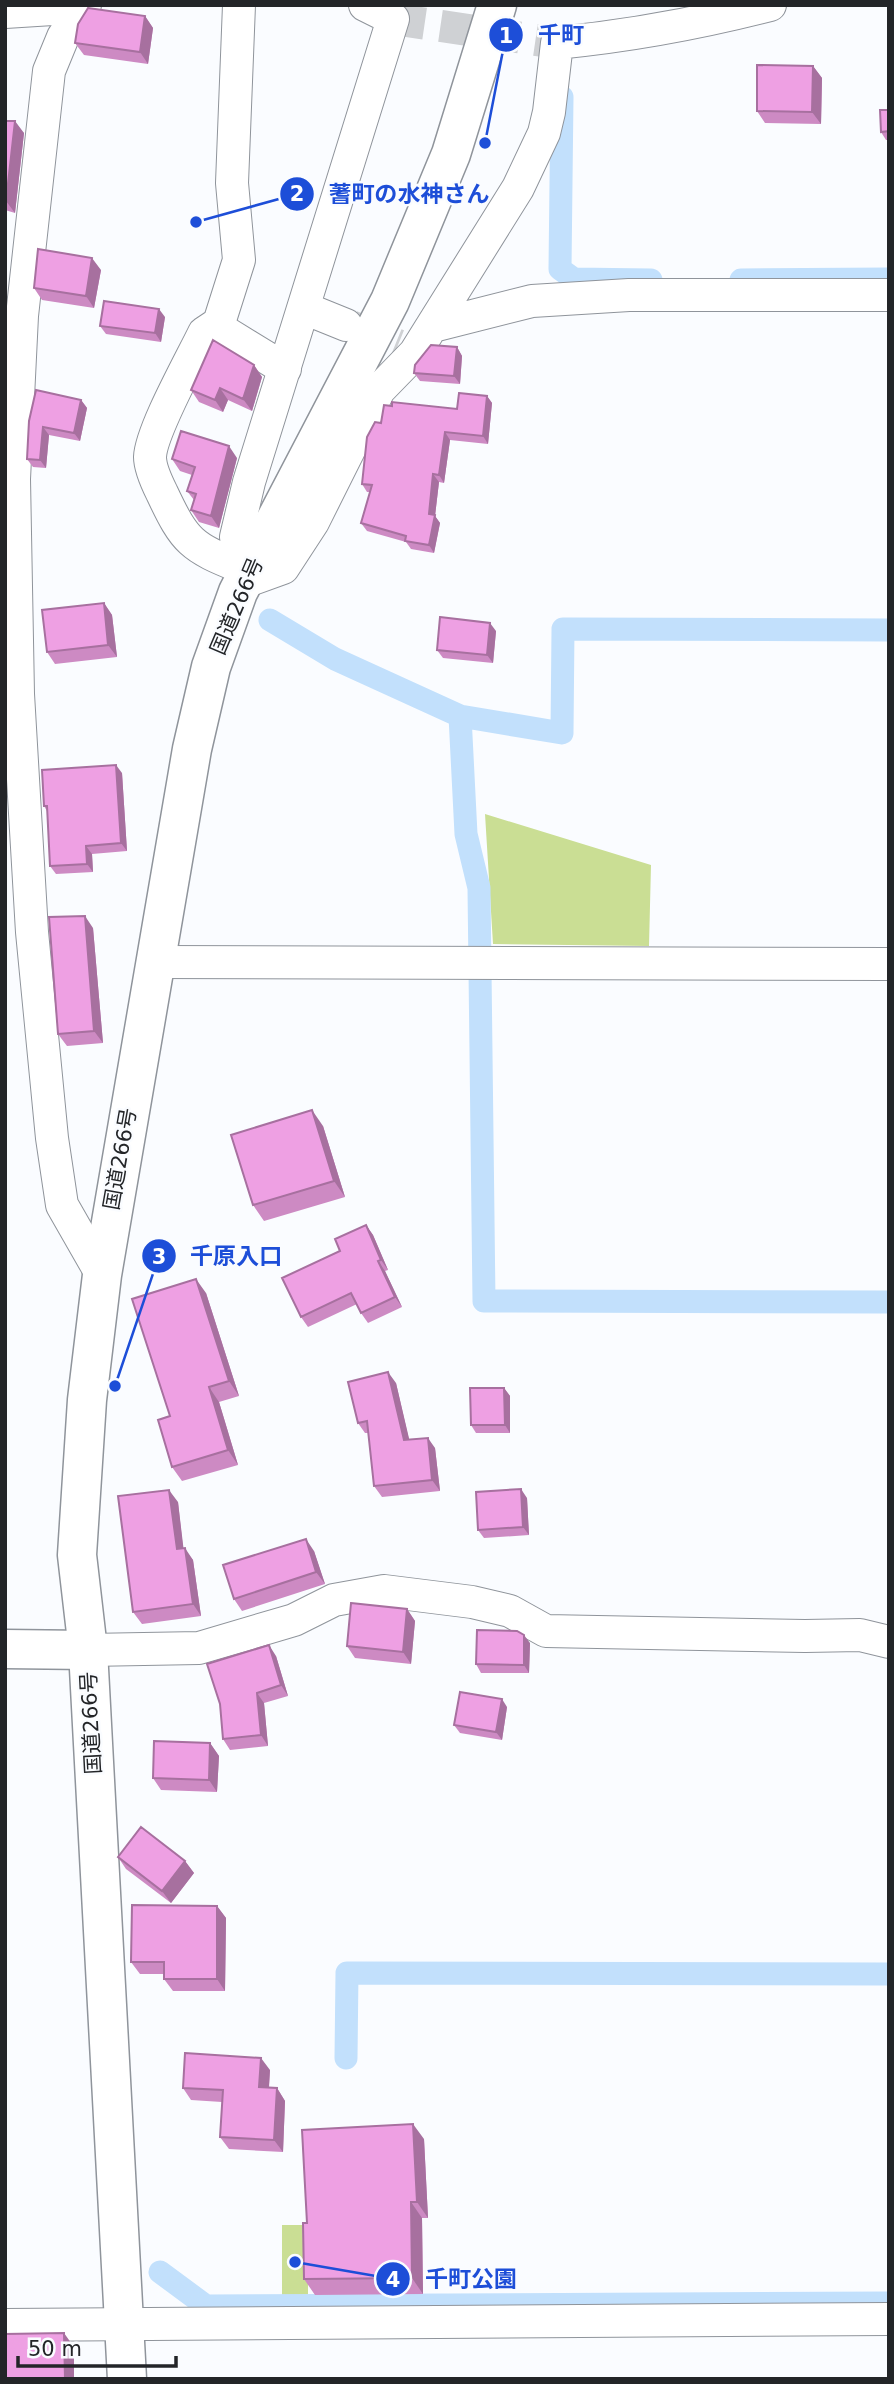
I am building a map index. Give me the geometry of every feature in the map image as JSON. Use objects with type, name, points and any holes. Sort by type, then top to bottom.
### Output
[{"type":"main road","name":"国道266号","points":[[127,2379],[122,2326],[88,1650],[76,1555],[87,1400],[102,1275],[192,749],[211,667],[243,574],[390,301],[451,153],[497,5]]},
{"type":"main road","points":[[5,1649],[88,1650]]},
{"type":"street","points":[[239,5],[232,183],[239,260],[219,323],[204,333],[155,436],[150,458],[157,482],[186,537],[206,553],[243,574],[283,568],[313,522],[379,390],[407,349],[433,326],[518,188],[537,150],[549,112],[557,43],[617,37],[770,5]]},
{"type":"street","points":[[243,574],[236,537],[249,482],[393,19],[365,5]]},
{"type":"street","points":[[5,12],[84,6]]},
{"type":"street","points":[[84,6],[64,37],[49,71],[22,316],[10,516],[11,595],[32,932],[52,1138],[62,1205],[102,1275]]},
{"type":"street","points":[[433,326],[532,301],[629,295],[889,295]]},
{"type":"street","points":[[303,308],[346,325]]},
{"type":"street","points":[[215,326],[285,369]]},
{"type":"street","points":[[155,962],[889,964]]},
{"type":"street","points":[[88,1650],[199,1648],[294,1620],[334,1600],[384,1591],[472,1602],[509,1611],[545,1631],[688,1635],[860,1635],[889,1642]]},
{"type":"street","points":[[5,2325],[889,2319]]},
{"type":"green space","points":[[485,814],[651,865],[649,946],[493,944]]},
{"type":"green space","points":[[282,2225],[308,2225],[308,2300],[282,2299]]},
{"type":"building","points":[[88,8],[145,16],[140,52],[75,43],[78,24]]},
{"type":"building","points":[[757,65],[813,66],[812,112],[757,111]]},
{"type":"building","points":[[880,110],[889,110],[889,131],[881,132]]},
{"type":"building","points":[[5,121],[15,121],[6,201],[5,201]]},
{"type":"building","points":[[38,249],[92,258],[86,296],[34,288]]},
{"type":"building","points":[[104,301],[159,309],[155,333],[100,326]]},
{"type":"building","points":[[213,340],[254,365],[243,399],[220,388],[215,400],[191,390]]},
{"type":"building","points":[[431,345],[457,347],[454,376],[414,373],[415,365]]},
{"type":"building","points":[[36,390],[81,400],[74,433],[43,427],[40,460],[27,459],[29,421]]},
{"type":"building","points":[[459,393],[487,396],[483,436],[445,432],[439,475],[433,474],[429,514],[435,515],[429,545],[405,541],[406,536],[361,523],[372,485],[362,484],[367,437],[375,422],[381,423],[384,405],[392,406],[392,402],[457,409]]},
{"type":"building","points":[[181,431],[229,446],[211,516],[191,510],[196,494],[187,491],[195,467],[172,459]]},
{"type":"building","points":[[104,603],[108,645],[47,652],[42,610]]},
{"type":"building","points":[[440,617],[490,623],[487,655],[437,650]]},
{"type":"building","points":[[116,765],[121,843],[86,846],[87,864],[50,866],[42,770]]},
{"type":"building","points":[[85,916],[94,1031],[58,1034],[49,917]]},
{"type":"building","points":[[312,1110],[334,1181],[253,1205],[231,1135]]},
{"type":"building","points":[[366,1225],[381,1260],[378,1261],[395,1297],[361,1313],[351,1293],[301,1317],[282,1278],[340,1251],[335,1239]]},
{"type":"building","points":[[196,1279],[229,1381],[209,1387],[228,1450],[172,1467],[158,1420],[170,1416],[132,1299]]},
{"type":"building","points":[[388,1372],[404,1440],[428,1438],[432,1480],[374,1486],[367,1421],[358,1423],[348,1382]]},
{"type":"building","points":[[470,1388],[504,1388],[505,1425],[471,1425]]},
{"type":"building","points":[[521,1489],[523,1527],[478,1530],[476,1492]]},
{"type":"building","points":[[169,1490],[177,1549],[185,1548],[193,1604],[133,1612],[118,1496]]},
{"type":"building","points":[[306,1539],[316,1572],[234,1599],[223,1565]]},
{"type":"building","points":[[351,1603],[407,1609],[403,1652],[347,1646]]},
{"type":"building","points":[[477,1630],[517,1631],[524,1635],[524,1665],[476,1664]]},
{"type":"building","points":[[269,1645],[281,1685],[257,1693],[261,1735],[223,1739],[220,1704],[207,1664]]},
{"type":"building","points":[[460,1692],[502,1699],[496,1732],[454,1725]]},
{"type":"building","points":[[154,1741],[210,1743],[209,1780],[153,1778]]},
{"type":"building","points":[[141,1827],[185,1861],[162,1891],[118,1857]]},
{"type":"building","points":[[132,1905],[217,1906],[217,1979],[164,1979],[164,1962],[131,1962]]},
{"type":"building","points":[[185,2053],[261,2058],[259,2087],[277,2088],[274,2140],[220,2137],[223,2090],[183,2088]]},
{"type":"building","points":[[413,2124],[417,2202],[411,2202],[412,2278],[304,2279],[303,2223],[307,2223],[302,2130]]},
{"type":"building","points":[[64,2333],[65,2379],[5,2379],[5,2334]]},
{"type":"waterway","points":[[562,97],[560,269],[574,279],[651,280]]},
{"type":"waterway","points":[[741,280],[889,279]]},
{"type":"waterway","points":[[270,620],[335,659],[460,716],[562,733],[563,629],[889,630]]},
{"type":"waterway","points":[[460,716],[466,834],[479,888],[484,1301],[889,1302]]},
{"type":"waterway","points":[[346,2058],[347,1973],[889,1974]]},
{"type":"waterway","points":[[160,2272],[206,2306],[889,2303]]},
{"type":"tunnel","points":[[393,19],[557,43]]},
{"type":"tunnel","points":[[351,326],[398,345]]},
{"type":"place","name":"千町","points":[[485,143]]},
{"type":"place","name":"蓍町の水神さん","points":[[196,222]]},
{"type":"place","name":"千原入口","points":[[115,1386]]},
{"type":"place","name":"千町公園","points":[[295,2262]]}]
